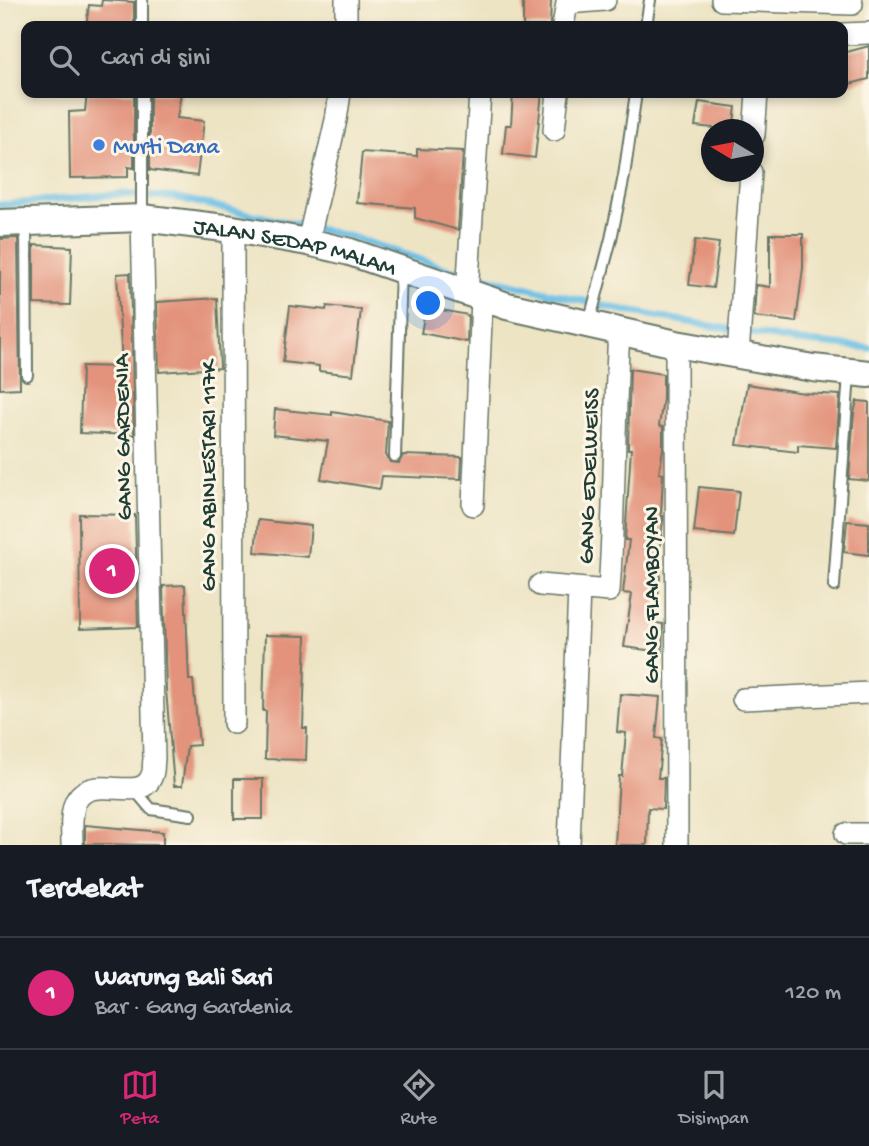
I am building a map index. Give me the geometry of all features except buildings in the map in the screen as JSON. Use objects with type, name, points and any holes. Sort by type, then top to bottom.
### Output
[{"type":"street","points":[[346,0],[346,21]]},
{"type":"street","points":[[564,21],[567,4],[605,0]]},
{"type":"street","points":[[722,0],[852,4]]},
{"type":"street","points":[[848,34],[869,33]]},
{"type":"street","points":[[310,231],[339,98]]},
{"type":"street","points":[[473,505],[472,285],[480,98]]},
{"type":"street","points":[[554,130],[557,98]]},
{"type":"street","points":[[755,119],[757,98]]},
{"type":"street","points":[[740,337],[750,182]]},
{"type":"street","name":"JALAN SEDAP MALAM","points":[[0,223],[26,223],[142,209],[184,221],[233,229],[310,231],[350,252],[401,269],[472,285],[590,318],[619,331],[676,344],[740,337],[859,374]]},
{"type":"street","name":"GANG GARDENIA","points":[[134,789],[146,785],[152,776],[154,759],[142,209]]},
{"type":"street","name":"GANG ABINLESTARI 117K","points":[[233,229],[234,723]]},
{"type":"street","name":"GANG EDELWEISS","points":[[540,585],[609,591],[615,503],[615,404],[619,331]]},
{"type":"street","name":"GANG FLAMBOYAN","points":[[676,344],[677,845]]},
{"type":"street","name":"GANG EDELWEISS","points":[[569,845],[579,589]]},
{"type":"street","points":[[743,699],[869,693]]},
{"type":"street","points":[[72,845],[74,803],[83,792],[94,787],[134,789]]},
{"type":"street","points":[[846,834],[869,834]]},
{"type":"lane","points":[[142,0],[142,21]]},
{"type":"lane","points":[[647,21],[650,0]]},
{"type":"lane","points":[[142,98],[142,209]]},
{"type":"lane","points":[[590,318],[611,239],[635,98]]},
{"type":"lane","points":[[26,223],[27,374]]},
{"type":"lane","points":[[395,456],[401,269]]},
{"type":"lane","points":[[834,586],[859,374]]},
{"type":"lane","points":[[134,789],[151,809],[191,815]]},
{"type":"waterway","points":[[0,205],[120,194],[178,198],[352,237],[448,269],[622,310],[796,341],[869,348]]},
{"type":"place","name":"Murti Dana","points":[[99,145]]},
{"type":"place","name":"Warung Bali Sari","points":[[112,571]]}]
